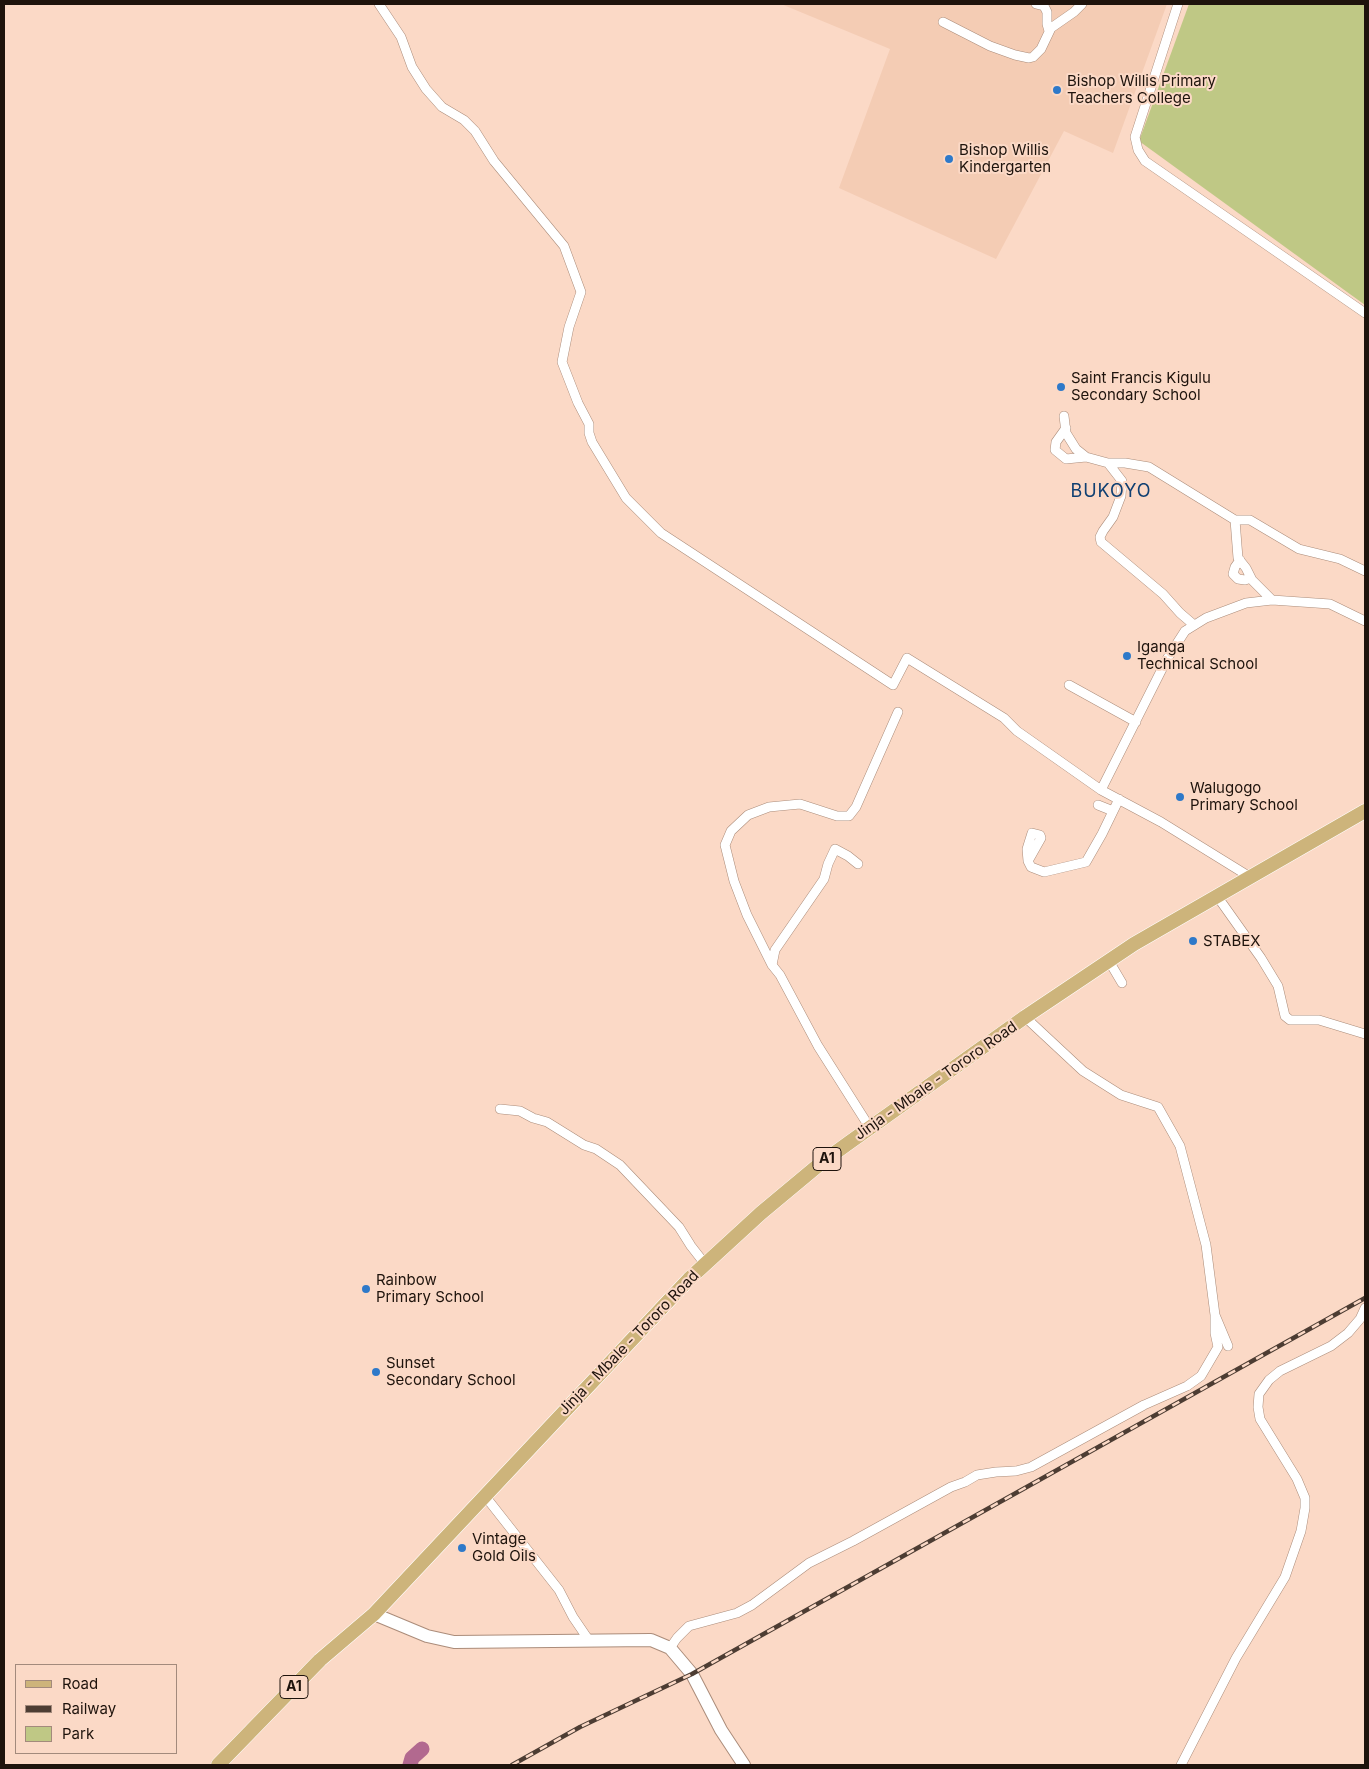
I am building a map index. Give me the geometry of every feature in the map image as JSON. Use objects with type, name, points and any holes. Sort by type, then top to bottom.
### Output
[{"type":"main road","name":"Jinja - Mbale - Tororo Road","points":[[374,1614],[689,1279],[761,1213],[814,1169],[1025,1017],[1134,944],[1365,810]]},
{"type":"main road","points":[[374,1614],[427,1636],[454,1642],[650,1640],[670,1648],[692,1674],[721,1730],[744,1765]]},
{"type":"main road","name":"A1","points":[[218,1765],[320,1660],[374,1614]]},
{"type":"street","points":[[379,4],[402,37],[412,67],[426,89],[442,107],[464,120],[475,130],[494,161],[510,182],[564,246],[581,292],[569,327],[562,362],[578,403],[589,424],[592,442],[626,498],[660,533],[893,686],[906,658],[1004,718],[1017,731],[1101,790],[1161,822],[1250,877]]},
{"type":"street","points":[[1036,4],[1044,6],[1047,12],[1049,31]]},
{"type":"street","points":[[942,22],[990,46],[1015,56],[1029,58],[1033,57],[1040,49],[1050,28],[1074,12],[1082,4]]},
{"type":"street","points":[[1178,4],[1135,137],[1138,150],[1144,161],[1365,313]]},
{"type":"street","points":[[1064,416],[1066,433],[1076,449],[1086,458]]},
{"type":"street","points":[[1066,428],[1056,442],[1055,450],[1066,458],[1086,458],[1108,463],[1125,463],[1149,467],[1235,520],[1250,520],[1300,549],[1340,559],[1365,571]]},
{"type":"street","points":[[1108,463],[1122,481],[1121,496],[1113,517],[1100,537],[1101,542],[1163,594],[1194,626]]},
{"type":"street","points":[[1235,520],[1236,544],[1240,560],[1251,578],[1272,600]]},
{"type":"street","points":[[1240,560],[1233,574],[1238,579],[1245,580],[1251,578]]},
{"type":"street","points":[[1101,790],[1168,659],[1185,632],[1206,618],[1246,603],[1272,600],[1330,604],[1365,620]]},
{"type":"street","points":[[1069,685],[1136,722]]},
{"type":"street","points":[[870,1128],[818,1046],[780,975],[772,965],[747,915],[734,881],[725,845],[732,831],[748,815],[769,807],[800,804],[837,816],[849,816],[856,807],[898,712]]},
{"type":"street","points":[[1028,861],[1031,867],[1044,872],[1086,862],[1119,799]]},
{"type":"street","points":[[1098,805],[1113,811]]},
{"type":"street","points":[[772,965],[775,950],[824,879],[835,849],[858,864]]},
{"type":"street","points":[[1217,896],[1261,958],[1278,986],[1285,1016],[1290,1020],[1319,1020],[1365,1034]]},
{"type":"street","points":[[1109,961],[1122,983]]},
{"type":"street","points":[[670,1648],[689,1626],[737,1613],[809,1563],[951,1487],[978,1475],[1016,1471],[1031,1467],[1144,1405],[1187,1386],[1201,1376],[1218,1347],[1206,1245],[1180,1146],[1158,1107],[1121,1095],[1084,1071],[1025,1017]]},
{"type":"street","points":[[500,1109],[520,1111],[533,1118],[547,1122],[584,1145],[596,1149],[620,1165],[674,1222],[705,1264]]},
{"type":"street","points":[[1181,1765],[1236,1658],[1285,1577],[1301,1531],[1305,1498],[1297,1479],[1260,1419],[1258,1407],[1262,1388],[1280,1371],[1331,1346],[1348,1333],[1360,1319],[1365,1308]]},
{"type":"street","points":[[1214,1315],[1228,1346]]},
{"type":"street","points":[[485,1496],[559,1590],[588,1640]]},
{"type":"shaded area","points":[[781,4],[1167,4],[1113,153],[1064,131],[996,259],[839,188],[890,49]]},
{"type":"green space","points":[[1189,4],[1365,4],[1365,305],[1139,141]]},
{"type":"waterway","points":[[410,1765],[412,1758],[422,1749]]},
{"type":"railway","points":[[512,1765],[580,1727],[692,1674],[1365,1298]]},
{"type":"place","name":"Bishop Willis Primary Teachers College","points":[[1057,90]]},
{"type":"place","name":"Bishop Willis Kindergarten","points":[[949,159]]},
{"type":"place","name":"Saint Francis Kigulu Secondary School","points":[[1061,387]]},
{"type":"place","name":"Iganga Technical School","points":[[1127,656]]},
{"type":"place","name":"Walugogo Primary School","points":[[1180,797]]},
{"type":"place","name":"STABEX","points":[[1193,941]]},
{"type":"place","name":"Rainbow Primary School","points":[[366,1289]]},
{"type":"place","name":"Sunset Secondary School","points":[[376,1372]]},
{"type":"place","name":"Vintage Gold Oils","points":[[462,1548]]},
{"type":"district","name":"BUKOYO","points":[[1111,492]]}]
